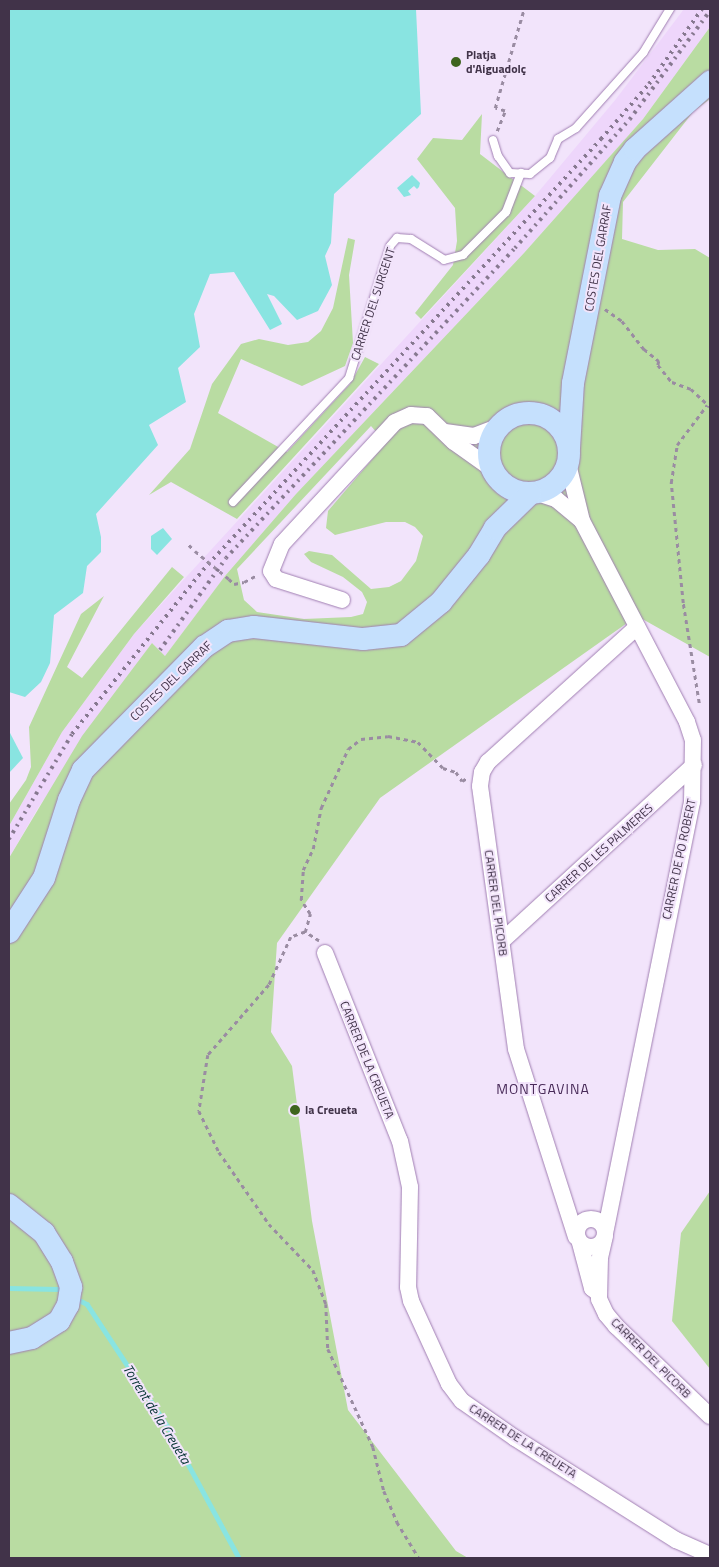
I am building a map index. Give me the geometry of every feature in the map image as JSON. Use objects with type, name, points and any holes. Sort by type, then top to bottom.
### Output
[{"type":"main road","name":"COSTES DEL GARRAF","points":[[568,456],[573,383],[605,216],[617,177],[625,162],[647,136],[710,82]]},
{"type":"main road","points":[[528,413],[539,414],[555,422],[563,431],[568,456],[556,482],[534,493],[512,490],[495,474],[489,447],[498,427],[511,417],[528,413],[556,400],[573,383]]},
{"type":"main road","name":"COSTES DEL GARRAF","points":[[495,474],[495,528]]},
{"type":"main road","name":"COSTES DEL GARRAF","points":[[9,932],[26,910],[44,878],[68,800],[83,770],[204,647],[228,631],[254,627],[362,639],[401,635],[441,602],[479,555],[495,528],[534,493]]},
{"type":"main road","points":[[9,1205],[44,1232],[62,1262],[71,1288],[68,1304],[59,1321],[32,1338],[9,1343]]},
{"type":"street","points":[[342,600],[276,579],[270,571],[282,544],[395,422],[411,414],[434,420],[445,432],[495,474]]},
{"type":"street","points":[[445,432],[474,436],[498,427]]},
{"type":"street","name":"CARRER DE PO ROBERT","points":[[568,456],[582,521],[688,722],[694,740],[692,802],[613,1190],[601,1229]]},
{"type":"street","name":"CARRER DE PO ROBERT","points":[[534,493],[556,499],[582,521]]},
{"type":"street","points":[[482,772],[488,762],[637,627]]},
{"type":"street","name":"CARRER DE LES PALMERES","points":[[503,940],[694,765]]},
{"type":"street","name":"CARRER DEL PICORB","points":[[482,772],[480,786],[503,940],[516,1049],[592,1288],[600,1295],[616,1326],[710,1416]]},
{"type":"street","name":"CARRER DE LA CREUETA","points":[[325,954],[400,1141],[410,1187],[408,1287],[411,1301],[449,1384],[462,1401],[516,1438],[676,1540],[710,1555]]},
{"type":"street","points":[[582,1221],[601,1229],[595,1247],[578,1240],[577,1228],[582,1221]]},
{"type":"street","name":"CARRER DEL PICORB","points":[[600,1295],[601,1229]]},
{"type":"lane","points":[[493,140],[498,156],[510,172],[530,174],[550,158],[558,139],[576,128],[643,53],[670,9]]},
{"type":"lane","name":"CARRER DEL SURGENT","points":[[233,502],[349,378],[390,246],[396,238],[404,236],[411,239],[444,260],[463,255],[506,212],[521,173]]},
{"type":"path","points":[[493,140],[505,111],[495,108],[524,9]]},
{"type":"path","points":[[603,301],[605,310],[622,321],[644,349],[659,361],[658,365],[672,382],[691,389],[709,406],[678,446],[671,483],[683,603],[699,703]]},
{"type":"path","points":[[188,545],[234,584],[244,582],[273,566]]},
{"type":"path","points":[[305,932],[310,914],[301,900],[303,870],[313,849],[321,808],[348,749],[361,739],[388,736],[418,742],[443,768],[456,772],[462,781],[482,772]]},
{"type":"path","points":[[325,954],[317,937],[305,932],[291,937],[269,985],[208,1055],[199,1111],[219,1152],[269,1224],[314,1270],[326,1304],[328,1350],[372,1447],[384,1491],[397,1522],[419,1558]]},
{"type":"shaded area","points":[[9,9],[416,9],[421,114],[334,194],[331,243],[325,256],[332,285],[318,311],[297,320],[274,296],[267,294],[282,324],[270,330],[234,272],[210,274],[194,314],[200,347],[178,368],[186,402],[149,425],[158,445],[96,514],[101,537],[101,552],[87,566],[83,593],[54,615],[50,663],[41,682],[25,697],[9,692]]},
{"type":"shaded area","points":[[684,9],[710,9],[710,27],[643,119],[524,253],[296,494],[225,576],[165,656],[152,643],[38,808],[9,858],[9,826],[62,732],[134,634],[535,196],[616,99]]},
{"type":"shaded area","points":[[710,27],[710,99],[693,112],[623,202],[622,239],[658,250],[695,249],[710,258],[710,657],[637,616],[380,798],[277,943],[271,1032],[292,1066],[312,1221],[348,1410],[456,1551],[468,1558],[9,1558],[9,858],[82,736],[152,643],[165,656],[225,576],[296,494],[524,253],[643,119]],"holes":[[[371,426],[386,443],[328,511],[326,528],[335,535],[386,522],[405,522],[415,527],[423,536],[416,561],[401,581],[389,587],[371,589],[332,555],[309,551],[304,554],[311,562],[343,577],[362,592],[367,602],[363,614],[351,617],[304,619],[257,612],[244,600],[237,569]]]},
{"type":"shaded area","points":[[482,114],[480,154],[535,196],[421,319],[415,313],[453,265],[457,241],[455,208],[417,159],[433,138],[462,140]]},
{"type":"shaded area","points":[[412,175],[420,183],[419,187],[417,189],[414,186],[408,191],[411,195],[404,197],[397,188]]},
{"type":"shaded area","points":[[348,238],[355,240],[349,275],[353,343],[345,366],[302,386],[241,359],[218,413],[287,452],[350,384],[365,357],[379,364],[237,519],[171,482],[149,495],[190,449],[212,384],[241,344],[259,339],[288,345],[308,342],[321,331],[333,308]]},
{"type":"shaded area","points":[[163,528],[172,539],[157,555],[151,549],[151,536]]},
{"type":"shaded area","points":[[172,567],[184,577],[134,634],[62,732],[9,826],[9,804],[26,780],[31,767],[29,727],[81,614],[104,596],[67,667],[82,678]]},
{"type":"shaded area","points":[[9,731],[23,758],[9,773]]},
{"type":"shaded area","points":[[710,1191],[710,1369],[672,1321],[681,1233]]},
{"type":"waterway","name":"Torrent de la Creueta","points":[[9,1288],[58,1289]]},
{"type":"waterway","name":"Torrent de la Creueta","points":[[81,1301],[87,1304],[168,1427],[239,1558]]},
{"type":"railway","points":[[9,839],[72,734],[203,570],[601,139],[649,84],[702,9]]},
{"type":"railway","points":[[160,650],[226,558],[515,248],[630,119],[710,11]]},
{"type":"place","name":"Platja d'Aiguadolç","points":[[456,62]]},
{"type":"place","name":"la Creueta","points":[[295,1110]]},
{"type":"district","name":"MONTGAVINA","points":[[543,1089]]}]
